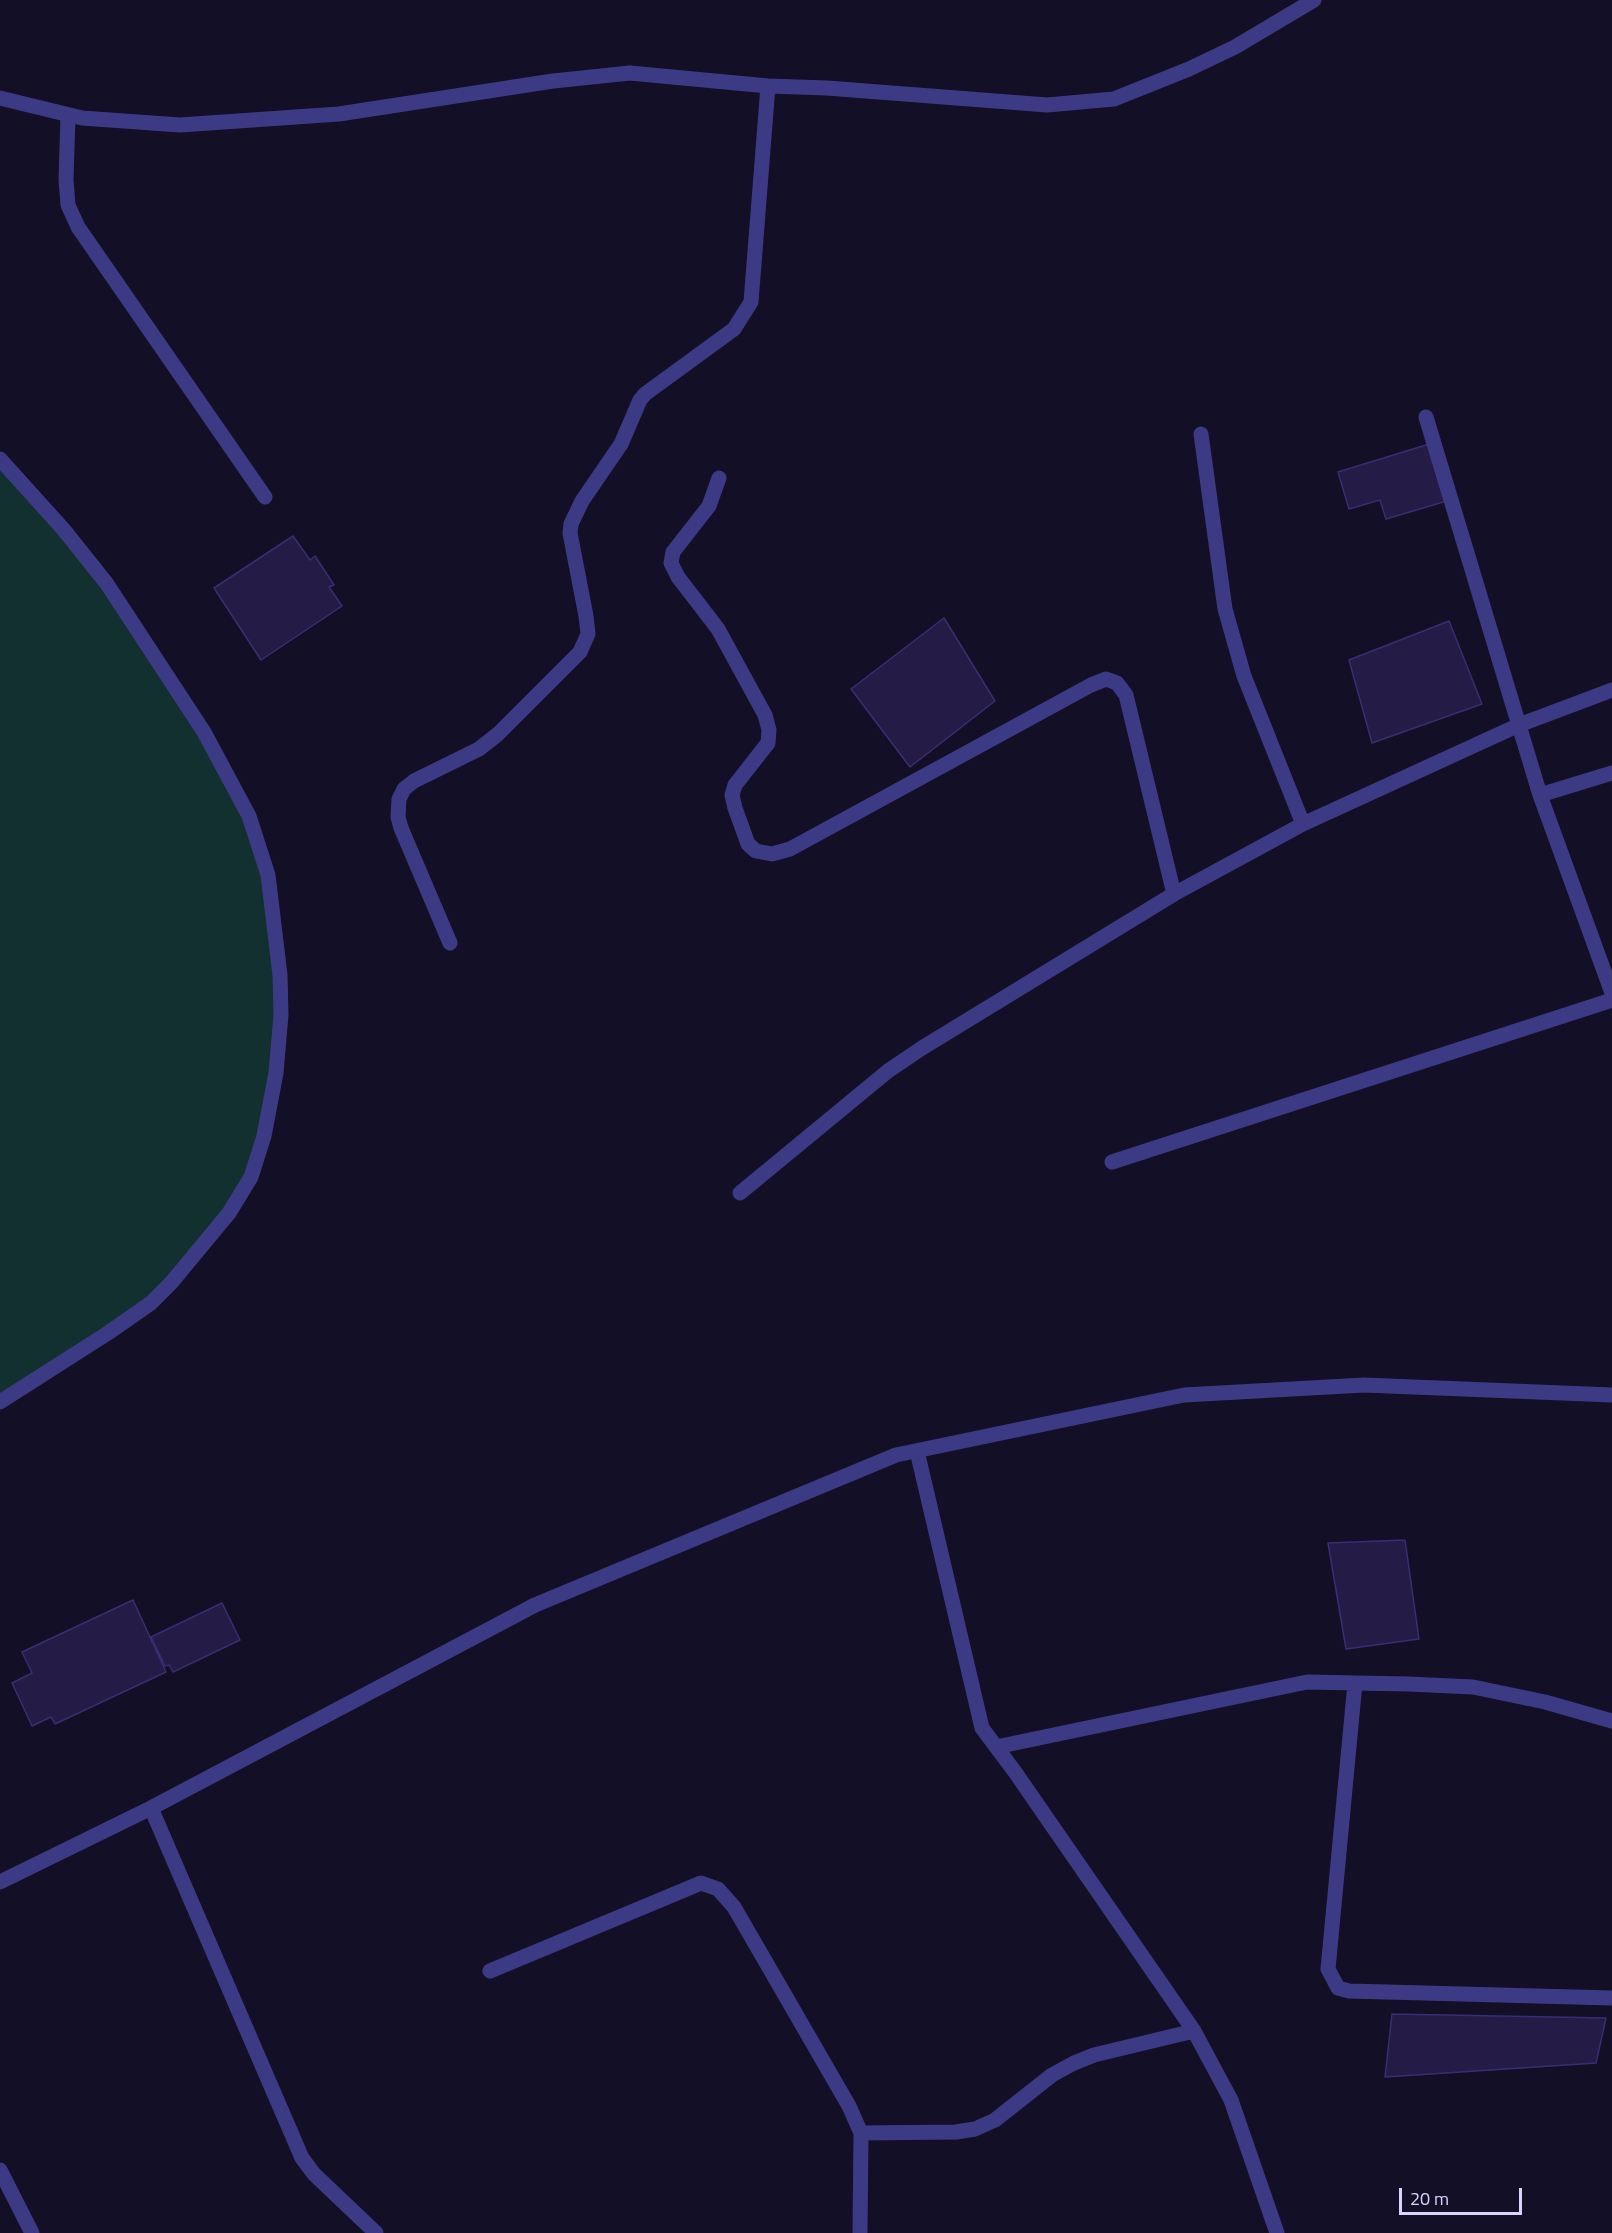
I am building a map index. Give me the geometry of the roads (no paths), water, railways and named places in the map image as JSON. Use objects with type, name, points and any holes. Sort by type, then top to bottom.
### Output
[{"type":"street","points":[[0,98],[82,118],[180,125],[339,114],[553,81],[630,73],[768,86],[827,88],[1047,105],[1114,99],[1189,69],[1235,47],[1314,0]]},
{"type":"street","points":[[450,943],[401,828],[398,817],[399,799],[404,789],[414,781],[471,753],[498,734],[580,652],[588,634],[570,533],[571,524],[582,501],[621,444],[639,400],[734,329],[751,302],[768,86]]},
{"type":"street","points":[[68,115],[66,180],[68,205],[78,227],[265,497]]},
{"type":"street","points":[[1426,417],[1540,795],[1612,993]]},
{"type":"street","points":[[1201,434],[1225,609],[1244,676],[1303,824]]},
{"type":"street","points":[[0,459],[64,530],[107,584],[204,732],[249,816],[268,875],[280,975],[281,1015],[276,1073],[264,1136],[251,1177],[230,1213],[171,1283],[151,1303],[108,1334],[0,1402]]},
{"type":"street","points":[[719,478],[709,506],[673,552],[671,563],[678,577],[718,629],[765,716],[769,730],[768,743],[735,785],[732,795],[748,844],[756,851],[772,854],[790,849],[1091,685],[1106,679],[1117,683],[1126,695],[1174,894]]},
{"type":"street","points":[[740,1193],[888,1071],[922,1047],[1174,894],[1303,824],[1519,725],[1612,690]]},
{"type":"street","points":[[1540,795],[1612,773]]},
{"type":"street","points":[[1112,1162],[1612,1000]]},
{"type":"street","points":[[0,1882],[151,1808],[535,1605],[896,1455],[1185,1395],[1365,1385],[1612,1395]]},
{"type":"street","points":[[916,1451],[982,1728],[1194,2031],[1231,2100],[1277,2233]]},
{"type":"street","points":[[996,1747],[1307,1682],[1473,1687],[1545,1702],[1612,1721]]},
{"type":"street","points":[[1355,1683],[1328,1969],[1338,1988],[1349,1991],[1612,1998]]},
{"type":"street","points":[[151,1808],[302,2158],[314,2174],[376,2233]]},
{"type":"street","points":[[490,1971],[701,1883],[718,1889],[734,1907],[849,2106],[861,2133],[860,2233]]},
{"type":"street","points":[[861,2133],[956,2132],[975,2129],[995,2120],[1053,2075],[1074,2063],[1094,2055],[1194,2031]]},
{"type":"street","points":[[0,2170],[32,2233]]}]
